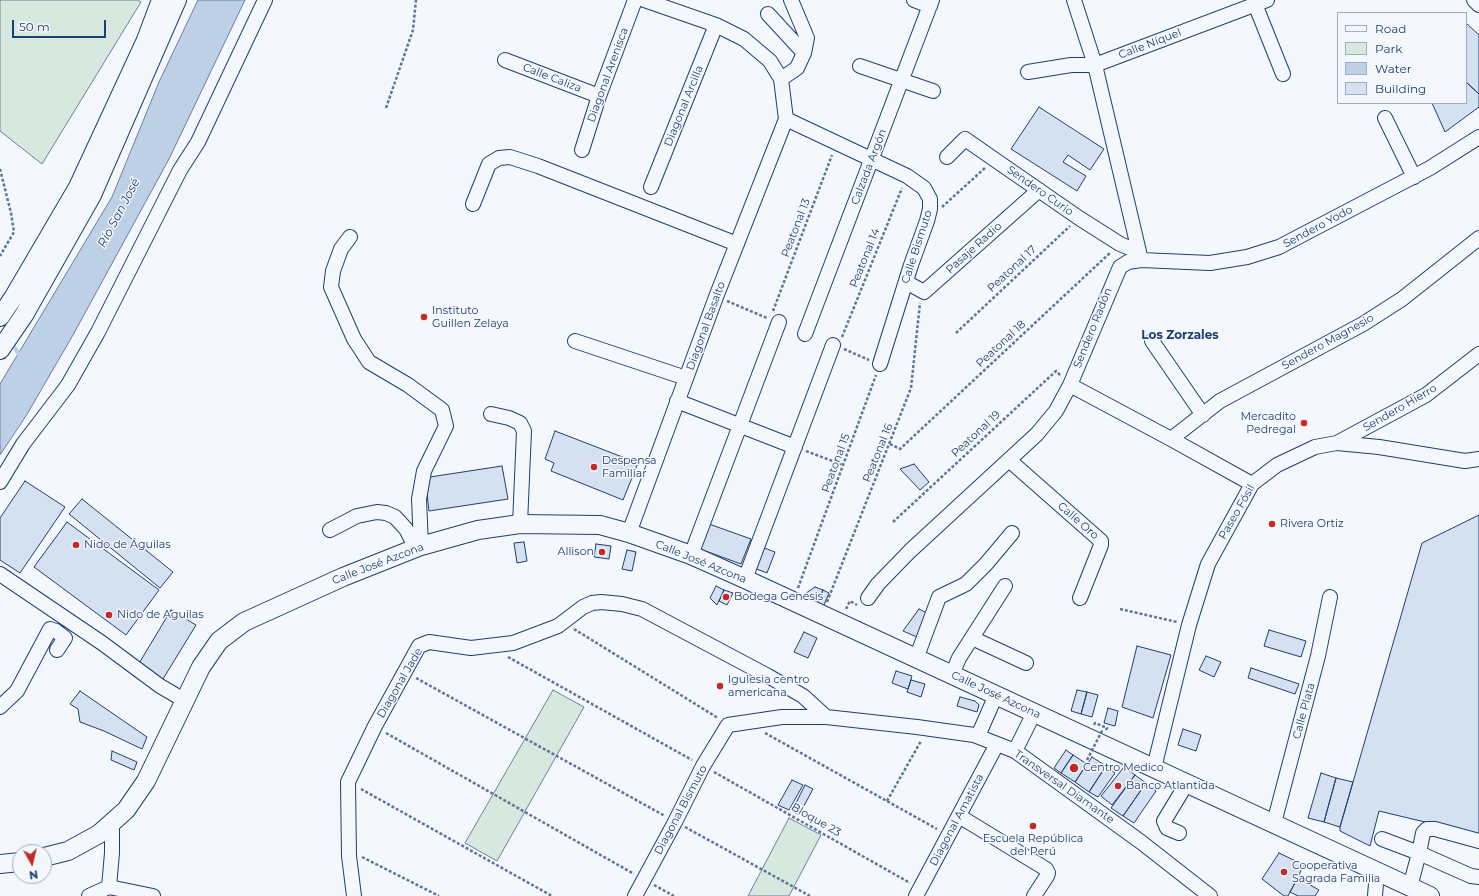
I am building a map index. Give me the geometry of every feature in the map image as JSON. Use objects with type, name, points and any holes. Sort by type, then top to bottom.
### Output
[{"type":"main road","points":[[0,317],[13,298],[78,188],[146,40],[161,0]]},
{"type":"main road","points":[[0,350],[24,314],[92,194],[177,0]]},
{"type":"main road","name":"Calle José Azcona","points":[[52,855],[68,851],[99,834],[126,810],[146,781],[201,667],[219,641],[244,622],[343,577],[419,547],[478,530],[520,524],[600,525],[629,533],[691,555],[745,579],[1430,896]]},
{"type":"main road","points":[[0,864],[12,863]]},
{"type":"street","points":[[0,482],[23,444],[68,386],[98,332],[180,170],[198,142],[265,0]]},
{"type":"street","name":"Diagonal Arenisca","points":[[582,150],[599,96],[635,0]]},
{"type":"street","points":[[644,0],[716,25],[744,39],[770,61],[781,79],[786,119]]},
{"type":"street","points":[[781,79],[797,68],[804,53],[807,38],[791,0]]},
{"type":"street","points":[[914,0],[931,3]]},
{"type":"street","points":[[1074,0],[1095,65],[1140,256]]},
{"type":"street","points":[[1474,0],[1479,5]]},
{"type":"street","points":[[1261,2],[1283,74]]},
{"type":"street","name":"Calle Níquel","points":[[1028,72],[1071,65],[1095,65],[1261,2]]},
{"type":"street","name":"Calzada Argón","points":[[805,334],[931,3]]},
{"type":"street","points":[[768,14],[804,53]]},
{"type":"street","name":"Diagonal Arcilla","points":[[652,187],[716,25]]},
{"type":"street","name":"Calle Caliza","points":[[505,60],[599,96]]},
{"type":"street","points":[[860,66],[933,91]]},
{"type":"street","points":[[1385,118],[1414,177]]},
{"type":"street","name":"Calle Bismuto","points":[[786,119],[907,176],[924,188],[930,199],[928,221],[906,282],[880,364]]},
{"type":"street","name":"Diagonal Basalto","points":[[629,533],[686,378],[786,119]]},
{"type":"street","name":"Sendero Yodo","points":[[1140,256],[1210,262],[1247,257],[1279,247],[1414,177],[1479,137]]},
{"type":"street","name":"Sendero Curio","points":[[947,157],[965,139],[1079,218],[1140,256]]},
{"type":"street","points":[[473,204],[490,164],[499,158],[510,157],[538,166],[737,244]]},
{"type":"street","name":"Pasaje Radio","points":[[924,292],[1039,190]]},
{"type":"street","points":[[350,237],[341,249],[333,271],[331,287],[354,339],[369,362],[408,385],[442,410],[446,426],[424,471],[418,499],[419,547]]},
{"type":"street","name":"Sendero Magnesio","points":[[1171,439],[1220,401],[1370,320],[1402,299],[1479,238]]},
{"type":"street","name":"Sendero Radón","points":[[868,598],[878,584],[910,551],[1037,434],[1056,411],[1070,385],[1120,267],[1140,256]]},
{"type":"street","points":[[906,282],[924,292]]},
{"type":"street","points":[[691,555],[740,426],[776,317]]},
{"type":"street","points":[[1152,341],[1203,415]]},
{"type":"street","points":[[575,342],[686,378]]},
{"type":"street","points":[[745,579],[837,342]]},
{"type":"street","name":"Sendero Hierro","points":[[1338,443],[1426,395],[1479,354]]},
{"type":"street","points":[[1070,385],[1252,484]]},
{"type":"street","points":[[678,401],[795,447]]},
{"type":"street","points":[[491,414],[509,418],[520,423],[524,431],[520,524]]},
{"type":"street","name":"Paseo Fósil","points":[[1154,768],[1189,625],[1208,564],[1252,484],[1277,464],[1315,447],[1338,443],[1379,447],[1465,461],[1479,459]]},
{"type":"street","name":"Calle Oro","points":[[1009,460],[1101,541],[1101,545],[1080,598]]},
{"type":"street","points":[[330,530],[357,516],[378,512],[386,513],[395,517],[419,547]]},
{"type":"street","points":[[916,659],[939,597],[966,584],[986,564],[1012,533]]},
{"type":"street","points":[[0,574],[102,643],[160,686],[184,700]]},
{"type":"street","points":[[952,675],[959,658],[1005,586]]},
{"type":"street","name":"Calle Plata","points":[[1274,823],[1318,656],[1330,597]]},
{"type":"street","name":"Diagonal Jade","points":[[354,896],[349,856],[348,782],[375,726],[419,646],[429,642],[471,648],[513,643],[558,626],[583,607],[592,603],[622,604],[642,609],[803,696],[826,717]]},
{"type":"street","points":[[0,707],[17,691],[50,629],[56,631],[65,638],[57,650]]},
{"type":"street","points":[[972,638],[1026,663]]},
{"type":"street","points":[[978,736],[996,695]]},
{"type":"street","points":[[1015,752],[1034,713]]},
{"type":"street","name":"Transversal Diamante","points":[[728,725],[782,717],[826,717],[928,728],[978,736],[1015,752],[1140,842],[1210,896]]},
{"type":"street","name":"Diagonal Bismuto","points":[[635,896],[703,766],[728,725]]},
{"type":"street","name":"Diagonal Amatista","points":[[918,892],[997,744]]},
{"type":"street","points":[[1179,833],[1167,828],[1164,821],[1187,783]]},
{"type":"street","points":[[959,816],[1046,869],[1048,873],[1047,876],[1034,896]]},
{"type":"street","points":[[109,887],[112,853],[112,823]]},
{"type":"street","points":[[1410,887],[1423,833],[1427,829],[1435,829],[1479,841]]},
{"type":"street","points":[[1382,840],[1419,853],[1471,876],[1479,877]]},
{"type":"street","points":[[1375,896],[1376,871]]},
{"type":"street","points":[[89,896],[109,887],[153,896]]},
{"type":"path","points":[[386,108],[413,30],[416,0]]},
{"type":"path","name":"Peatonal 13","points":[[776,317],[836,143]]},
{"type":"path","points":[[928,221],[994,159]]},
{"type":"path","points":[[0,169],[12,213],[14,232],[0,256]]},
{"type":"path","name":"Peatonal 14","points":[[837,342],[907,176]]},
{"type":"path","name":"Peatonal 17","points":[[956,332],[1079,218]]},
{"type":"path","name":"Peatonal 18","points":[[890,444],[900,448],[1120,244]]},
{"type":"path","name":"Peatonal 16","points":[[822,615],[912,388],[920,302],[924,292]]},
{"type":"path","name":"Peatonal 15","points":[[793,602],[880,364]]},
{"type":"path","name":"Peatonal 19","points":[[893,522],[1056,371],[1070,385]]},
{"type":"path","points":[[795,447],[843,466]]},
{"type":"path","points":[[1120,609],[1189,625]]},
{"type":"path","points":[[563,622],[728,725]]},
{"type":"path","name":"Bloque 23","points":[[488,646],[703,766],[918,892]]},
{"type":"path","points":[[405,672],[810,896]]},
{"type":"path","points":[[375,726],[674,896]]},
{"type":"path","points":[[887,801],[928,728]]},
{"type":"path","points":[[1087,760],[1103,729]]},
{"type":"path","points":[[764,732],[948,835]]},
{"type":"path","points":[[348,782],[552,896]]},
{"type":"path","points":[[349,856],[362,857],[439,896]]},
{"type":"green space","points":[[0,0],[138,0],[141,2],[42,164],[0,131]]},
{"type":"green space","points":[[553,690],[584,707],[497,861],[465,843]]},
{"type":"green space","points":[[789,818],[821,835],[789,896],[748,896]]},
{"type":"water","name":"Río San José","points":[[198,0],[245,0],[169,159],[73,335],[26,416],[0,455],[0,384],[112,197],[159,82]]},
{"type":"building","points":[[1467,24],[1479,35],[1479,94],[1467,83]]},
{"type":"building","points":[[1467,83],[1479,94],[1479,107],[1445,132],[1432,104],[1467,104]]},
{"type":"building","points":[[1039,107],[1104,149],[1090,170],[1068,155],[1063,162],[1086,176],[1077,191],[1011,149]]},
{"type":"building","name":"Despensa Familiar","points":[[555,431],[638,463],[623,500],[551,471],[554,463],[545,459]]},
{"type":"building","points":[[914,464],[929,482],[920,490],[900,469]]},
{"type":"building","points":[[502,466],[508,499],[429,511],[427,494],[430,477]]},
{"type":"building","points":[[25,481],[65,507],[20,573],[0,560],[0,518]]},
{"type":"building","points":[[82,499],[173,572],[160,588],[69,514]]},
{"type":"building","points":[[1479,515],[1479,835],[1379,811],[1370,846],[1340,831],[1340,827],[1422,543]]},
{"type":"building","points":[[67,522],[159,590],[126,635],[34,567]]},
{"type":"building","points":[[709,524],[751,539],[741,564],[700,549]]},
{"type":"building","points":[[524,542],[527,561],[517,563],[514,543]]},
{"type":"building","name":"Allison","points":[[596,544],[611,546],[609,559],[594,557]]},
{"type":"building","points":[[762,547],[775,552],[767,573],[754,568]]},
{"type":"building","points":[[627,550],[636,552],[632,571],[622,569]]},
{"type":"building","points":[[716,586],[724,590],[717,605],[710,598]]},
{"type":"building","points":[[815,587],[823,590],[815,608],[793,602]]},
{"type":"building","name":"Bodega Genesis","points":[[724,590],[733,593],[727,605],[719,601]]},
{"type":"building","points":[[823,590],[829,593],[822,610],[815,608]]},
{"type":"building","points":[[919,609],[927,613],[917,637],[903,631]]},
{"type":"building","points":[[171,610],[196,625],[163,679],[138,665]]},
{"type":"building","points":[[1269,630],[1306,641],[1301,657],[1264,646]]},
{"type":"building","points":[[804,632],[817,638],[808,658],[794,652]]},
{"type":"building","points":[[1137,646],[1171,655],[1153,718],[1122,707]]},
{"type":"building","points":[[1206,656],[1221,662],[1214,677],[1199,670]]},
{"type":"building","points":[[1251,668],[1299,684],[1295,694],[1248,678]]},
{"type":"building","points":[[896,671],[912,676],[908,689],[892,683]]},
{"type":"building","points":[[911,680],[925,684],[921,697],[907,692]]},
{"type":"building","points":[[1077,690],[1087,692],[1081,714],[1071,711]]},
{"type":"building","points":[[80,691],[147,737],[142,749],[104,731],[80,722],[78,709],[70,704]]},
{"type":"building","points":[[1087,692],[1098,695],[1092,717],[1081,714]]},
{"type":"building","points":[[960,697],[975,701],[979,705],[977,712],[957,706]]},
{"type":"building","points":[[1108,708],[1118,711],[1115,726],[1104,723]]},
{"type":"building","points":[[1183,729],[1201,735],[1196,751],[1178,745]]},
{"type":"building","points":[[1066,750],[1073,755],[1061,773],[1054,768]]},
{"type":"building","points":[[112,751],[137,762],[134,770],[111,760]]},
{"type":"building","name":"Centro Medico","points":[[1073,755],[1087,764],[1075,782],[1061,773]]},
{"type":"building","points":[[1092,757],[1106,766],[1089,792],[1075,782]]},
{"type":"building","points":[[1106,766],[1115,773],[1098,797],[1089,792]]},
{"type":"building","name":"Banco Atlantida","points":[[1124,767],[1135,775],[1112,805],[1101,796]]},
{"type":"building","points":[[1321,773],[1336,778],[1324,822],[1308,818]]},
{"type":"building","points":[[1135,775],[1146,783],[1123,816],[1111,808]]},
{"type":"building","points":[[1336,778],[1353,782],[1340,827],[1324,822]]},
{"type":"building","points":[[792,780],[803,785],[789,810],[778,805]]},
{"type":"building","points":[[1146,783],[1156,791],[1134,823],[1123,816]]},
{"type":"building","points":[[805,785],[813,789],[799,815],[792,811]]},
{"type":"building","name":"Cooperativa Sagrada Familia","points":[[1279,853],[1304,865],[1288,896],[1284,896],[1262,879]]},
{"type":"building","points":[[1298,878],[1319,890],[1315,896],[1298,896],[1290,892]]},
{"type":"waterway","points":[[12,344],[21,357]]},
{"type":"place","name":"Instituto Guillen Zelaya","points":[[424,317]]},
{"type":"place","name":"Mercadito Pedregal","points":[[1304,423]]},
{"type":"place","name":"Despensa Familiar","points":[[594,467]]},
{"type":"place","name":"Rivera Ortiz","points":[[1272,524]]},
{"type":"place","name":"Nido de Águilas","points":[[76,545]]},
{"type":"place","name":"Allison","points":[[602,552]]},
{"type":"place","name":"Bodega Genesis","points":[[726,597]]},
{"type":"place","name":"Nido de Aguilas","points":[[109,615]]},
{"type":"place","name":"Igulesia centro americana","points":[[720,686]]},
{"type":"place","name":"Centro Medico","points":[[1074,768]]},
{"type":"place","name":"Banco Atlantida","points":[[1118,786]]},
{"type":"place","name":"Escuela República del Perú","points":[[1033,826]]},
{"type":"place","name":"Cooperativa Sagrada Familia","points":[[1284,872]]},
{"type":"district","name":"Los Zorzales","points":[[1180,335]]}]
